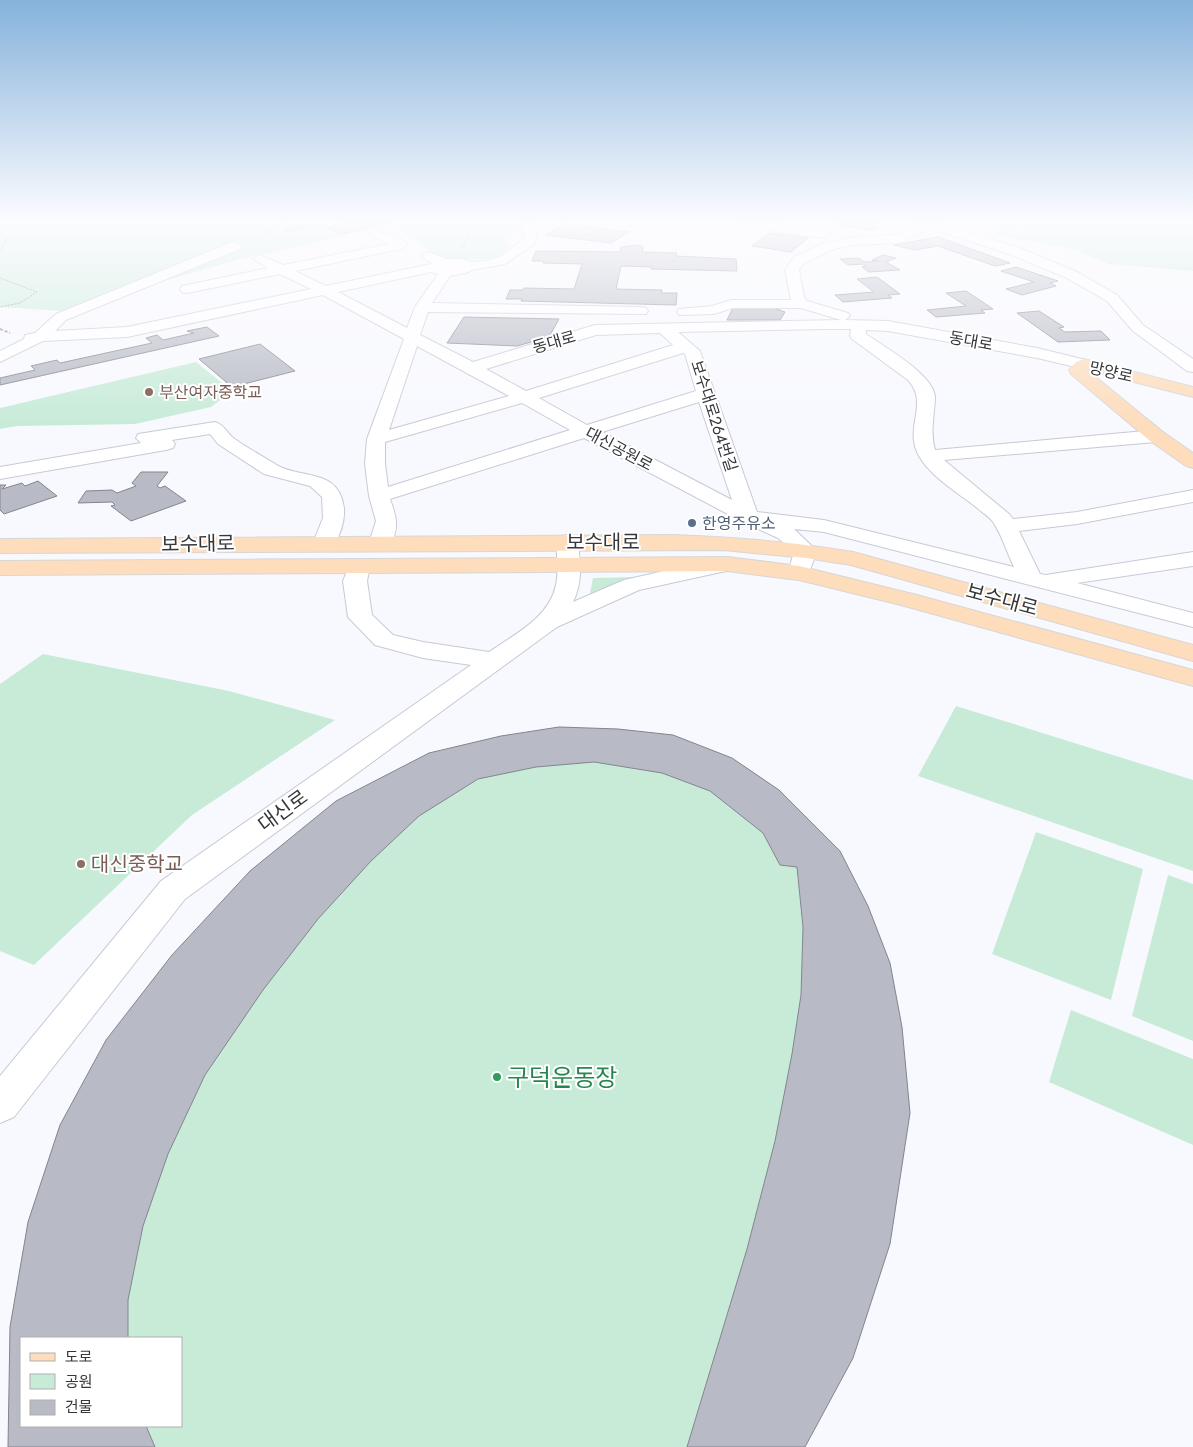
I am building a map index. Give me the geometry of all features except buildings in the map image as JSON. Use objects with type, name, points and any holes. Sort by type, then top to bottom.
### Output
[{"type":"main road","name":"망양로","points":[[1193,392],[1084,364],[1077,370],[1156,436],[1193,462]]},
{"type":"main road","name":"망양로","points":[[1112,401],[1117,392],[1139,386],[1166,387],[1193,392]]},
{"type":"main road","name":"보수대로","points":[[0,546],[380,543],[727,564],[853,559],[1193,653]]},
{"type":"main road","name":"보수대로","points":[[6,569],[359,566],[723,543],[802,562],[910,600],[1193,678]]},
{"type":"main road","points":[[1164,670],[1193,690]]},
{"type":"street","points":[[0,357],[40,337],[61,316],[124,291]]},
{"type":"street","points":[[0,341],[127,332],[322,291]]},
{"type":"street","name":"대신공원로","points":[[325,291],[472,368],[585,431],[748,516],[786,533],[802,562]]},
{"type":"street","points":[[380,543],[388,521],[379,496],[375,464],[376,439],[422,307],[430,291]]},
{"type":"street","points":[[796,291],[803,310]]},
{"type":"street","points":[[1099,291],[1112,298],[1138,328],[1193,367]]},
{"type":"street","points":[[668,320],[714,310],[731,304],[803,310],[815,312],[829,319],[888,326]]},
{"type":"street","points":[[422,307],[653,311]]},
{"type":"street","points":[[779,326],[803,310]]},
{"type":"street","name":"동대로","points":[[472,368],[595,330],[668,320],[779,326],[829,319],[859,326],[888,326],[1037,353],[1084,364]]},
{"type":"street","name":"보수대로264번길","points":[[668,320],[684,346],[692,351],[705,394],[748,516]]},
{"type":"street","points":[[859,326],[858,336],[914,376],[923,386],[927,396],[922,428],[925,448],[929,456],[941,469],[1002,518],[1037,580]]},
{"type":"street","points":[[376,439],[524,397],[684,346]]},
{"type":"street","points":[[379,496],[705,394]]},
{"type":"street","points":[[145,438],[215,428],[225,440],[271,470],[316,482],[332,495],[334,518],[324,543]]},
{"type":"street","points":[[929,456],[1156,436]]},
{"type":"street","points":[[0,473],[168,443],[225,440]]},
{"type":"street","points":[[1006,526],[1025,525],[1096,514],[1193,496]]},
{"type":"street","points":[[748,516],[824,526],[1193,620]]},
{"type":"street","name":"대신로","points":[[0,1105],[173,890],[548,622],[562,603],[569,586],[568,553]]},
{"type":"street","name":"보수대로","points":[[1037,580],[1193,558]]},
{"type":"street","points":[[548,622],[632,585],[727,564]]},
{"type":"street","points":[[359,566],[355,581],[360,617],[384,640],[423,650],[493,660]]},
{"type":"path","points":[[0,307],[25,302],[38,292],[34,291]]},
{"type":"green space","points":[[0,291],[131,291],[61,311],[0,307]]},
{"type":"green space","points":[[196,362],[232,391],[211,407],[135,424],[17,426],[0,429],[0,408]]},
{"type":"green space","points":[[637,577],[589,598],[593,578]]},
{"type":"green space","name":"대신중학교","points":[[43,654],[229,691],[335,720],[192,815],[34,965],[0,951],[0,684]]},
{"type":"green space","points":[[956,706],[1193,780],[1193,871],[918,776]]},
{"type":"green space","name":"구덕운동장","points":[[559,727],[618,729],[673,735],[732,758],[779,790],[840,851],[868,906],[890,963],[902,1027],[910,1113],[890,1244],[853,1358],[805,1447],[8,1447],[10,1327],[28,1222],[60,1125],[250,871],[336,801],[429,753],[501,736]]},
{"type":"green space","points":[[1036,832],[1143,869],[1111,1000],[992,954]]},
{"type":"green space","points":[[1168,875],[1193,884],[1193,1041],[1132,1016]]},
{"type":"green space","points":[[1071,1010],[1193,1059],[1193,1145],[1049,1082]]},
{"type":"place","name":"부산여자중학교","points":[[149,392]]},
{"type":"place","name":"한영주유소","points":[[692,523]]},
{"type":"place","name":"대신중학교","points":[[81,864]]},
{"type":"place","name":"구덕운동장","points":[[497,1077]]}]
